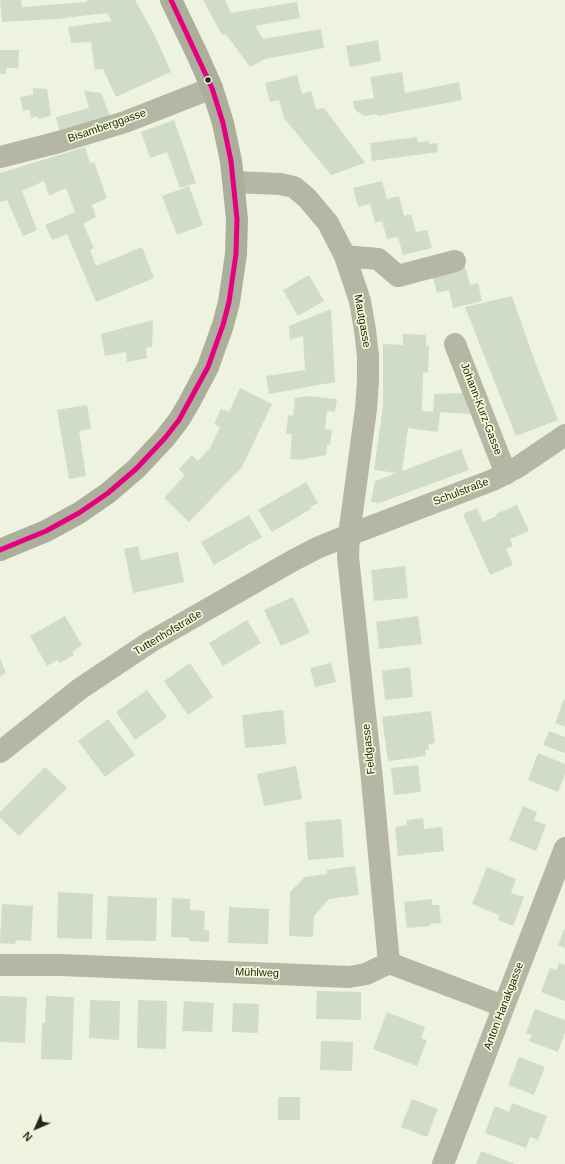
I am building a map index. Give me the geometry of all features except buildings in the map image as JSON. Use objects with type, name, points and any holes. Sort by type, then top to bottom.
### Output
[{"type":"main road","points":[[0,550],[30,538],[79,513],[108,493],[150,455],[179,420],[208,367],[215,348],[229,302],[234,272],[237,219],[234,182],[223,123],[212,88],[171,0]]},
{"type":"street","name":"Bisamberggasse","points":[[0,157],[59,142],[125,122],[212,88]]},
{"type":"street","name":"Mautgasse","points":[[234,182],[280,184],[294,187],[307,198],[328,223],[345,256],[360,301],[365,330],[368,375],[366,409],[349,535]]},
{"type":"street","points":[[345,256],[378,259],[398,276],[455,261]]},
{"type":"street","name":"Johann-Kurz-Gasse","points":[[455,344],[506,474]]},
{"type":"street","name":"Schulstraße","points":[[349,535],[506,474],[565,435]]},
{"type":"street","name":"Tuttenhofstraße","points":[[0,752],[81,688],[150,642],[292,561],[317,548],[349,535]]},
{"type":"street","name":"Feldgasse","points":[[349,535],[348,557],[372,779],[389,963]]},
{"type":"street","name":"Anton Hanakgasse","points":[[443,1164],[565,848]]},
{"type":"street","points":[[389,963],[503,1006]]},
{"type":"street","name":"Mühlweg","points":[[0,965],[61,965],[349,977],[366,974],[389,963]]},
{"type":"transit line","points":[[0,550],[46,531],[79,513],[108,493],[136,469],[165,438],[179,420],[208,367],[223,325],[229,302],[236,254],[237,219],[231,161],[223,123],[212,88],[171,0]]}]
